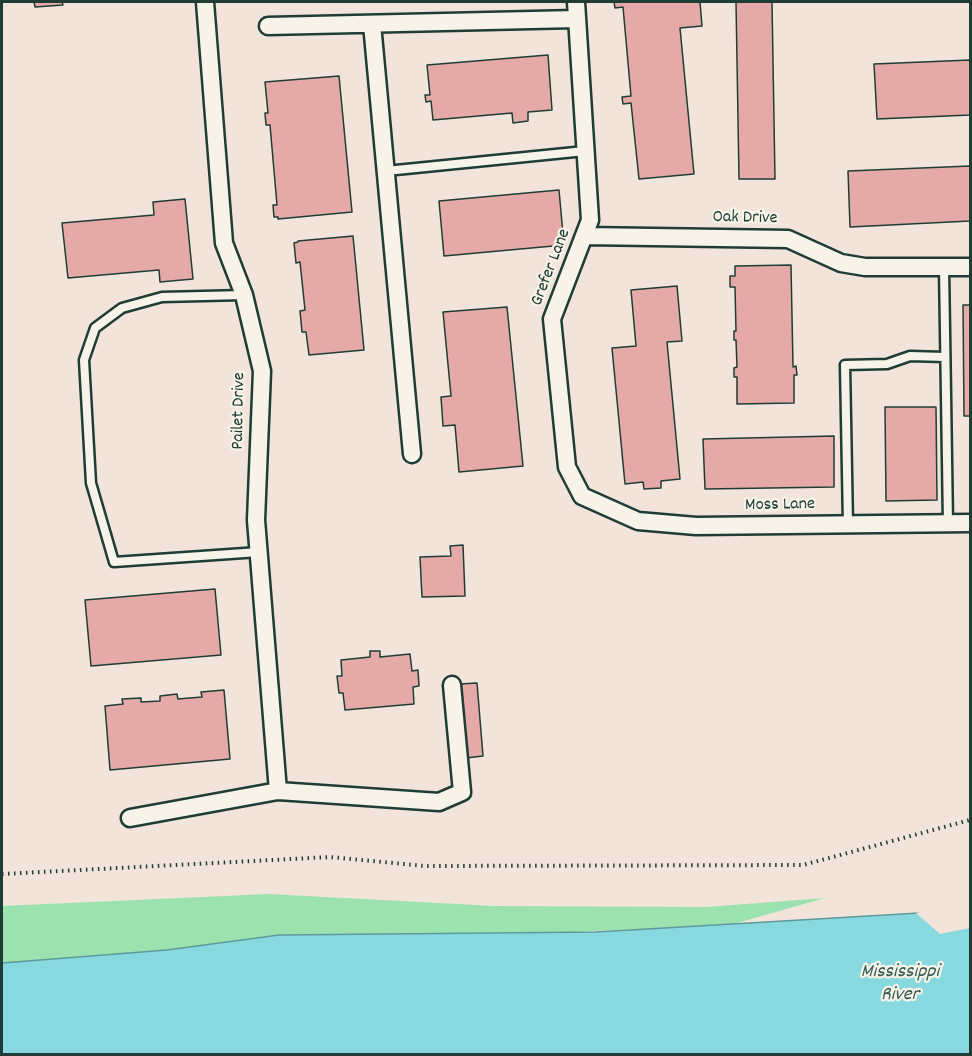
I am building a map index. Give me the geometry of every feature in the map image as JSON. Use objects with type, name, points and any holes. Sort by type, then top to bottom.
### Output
[{"type":"street","name":"Pailet Drive","points":[[205,2],[225,243],[244,295],[262,371],[256,520],[278,791]]},
{"type":"street","name":"Grefer Lane","points":[[576,2],[590,220],[552,319],[567,467],[582,496],[594,501]]},
{"type":"street","points":[[268,26],[576,19]]},
{"type":"street","points":[[372,24],[412,454]]},
{"type":"street","name":"Oak Drive","points":[[585,236],[788,238],[841,263],[865,267],[970,267]]},
{"type":"street","name":"Moss Lane","points":[[594,501],[638,521],[696,526],[970,524]]},
{"type":"street","points":[[130,818],[278,791],[439,802],[462,792],[452,685]]},
{"type":"lane","points":[[386,171],[585,152]]},
{"type":"lane","points":[[944,267],[948,524]]},
{"type":"lane","points":[[244,295],[162,297],[122,308],[95,328],[84,360],[91,483],[114,562],[259,552]]},
{"type":"lane","points":[[848,525],[845,365],[887,364],[910,356],[945,357]]},
{"type":"path","points":[[2,874],[330,857],[425,866],[803,865],[970,820]]},
{"type":"green space","points":[[269,894],[495,906],[706,907],[825,898],[730,925],[167,950],[2,963],[2,906]]},
{"type":"water","name":"Mississippi River","points":[[970,910],[970,1054],[2,1054],[2,963],[167,950],[279,935],[596,932]]},
{"type":"pier","points":[[970,907],[970,928],[940,934],[916,913],[932,909]]},
{"type":"building","points":[[34,2],[62,2],[63,5],[35,7]]},
{"type":"building","points":[[614,2],[700,2],[702,26],[680,28],[694,174],[639,179],[631,103],[623,104],[622,97],[631,96],[623,7],[615,8]]},
{"type":"building","points":[[736,2],[772,2],[775,179],[739,179]]},
{"type":"building","points":[[548,55],[552,110],[528,112],[528,121],[513,123],[512,113],[433,120],[431,101],[426,102],[425,95],[430,95],[427,65]]},
{"type":"building","points":[[970,60],[970,115],[877,119],[874,64]]},
{"type":"building","points":[[339,76],[352,212],[278,219],[274,217],[273,205],[277,205],[270,125],[266,125],[265,113],[268,113],[265,82]]},
{"type":"building","points":[[970,166],[970,221],[850,227],[848,171]]},
{"type":"building","points":[[559,190],[564,245],[444,256],[439,201]]},
{"type":"building","points":[[185,199],[193,279],[160,282],[159,270],[68,278],[62,223],[154,215],[153,202]]},
{"type":"building","points":[[353,236],[364,350],[309,355],[306,332],[302,332],[300,311],[305,310],[300,262],[296,263],[294,243]]},
{"type":"building","points":[[791,265],[793,367],[796,366],[797,375],[794,375],[794,403],[737,404],[737,377],[734,377],[734,368],[737,367],[736,340],[734,340],[734,331],[736,331],[735,287],[730,287],[730,276],[735,276],[735,266]]},
{"type":"building","points":[[677,286],[682,341],[667,342],[680,479],[661,481],[661,488],[644,489],[643,482],[625,484],[612,348],[636,346],[631,290]]},
{"type":"building","points":[[963,305],[970,305],[970,416],[964,416]]},
{"type":"building","points":[[507,307],[523,466],[459,472],[455,425],[443,426],[441,397],[451,396],[443,312]]},
{"type":"building","points":[[885,407],[936,407],[937,500],[886,501]]},
{"type":"building","points":[[834,436],[834,487],[705,489],[703,439]]},
{"type":"building","points":[[463,545],[465,596],[422,597],[420,557],[451,556],[450,546]]},
{"type":"building","points":[[215,589],[221,655],[91,666],[85,600]]},
{"type":"building","points":[[370,651],[380,651],[380,657],[410,654],[412,671],[418,670],[419,686],[413,687],[414,704],[345,710],[343,693],[339,693],[337,676],[342,676],[341,660],[370,657]]},
{"type":"building","points":[[477,683],[483,756],[466,758],[460,684]]},
{"type":"building","points":[[224,690],[230,759],[110,770],[105,706],[123,704],[122,699],[141,698],[141,702],[160,701],[160,696],[177,694],[178,699],[202,697],[201,692]]}]
